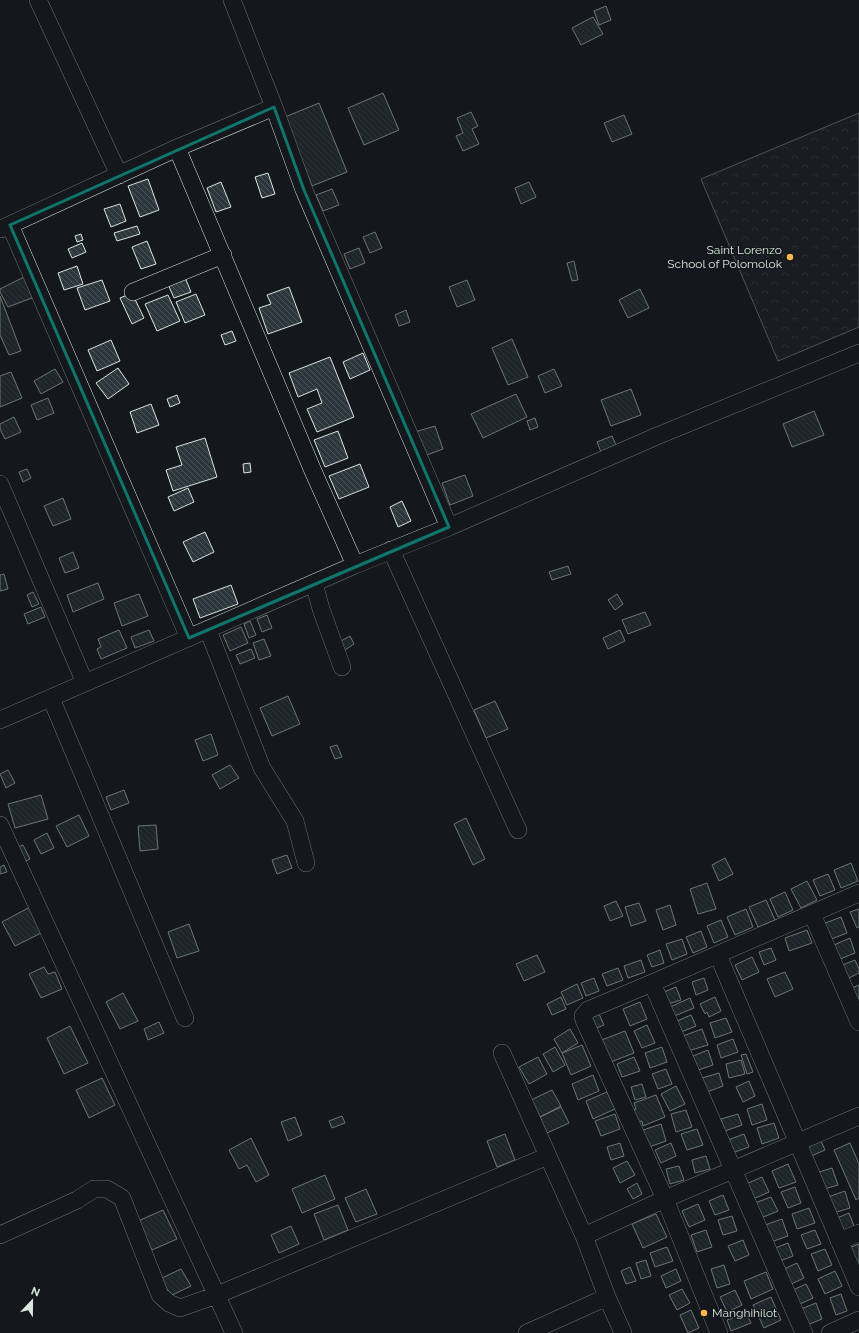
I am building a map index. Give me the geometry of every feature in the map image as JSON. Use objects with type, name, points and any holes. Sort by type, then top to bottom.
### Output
[{"type":"street","points":[[38,0],[119,175]]},
{"type":"street","points":[[232,0],[274,107],[304,190],[449,527]]},
{"type":"street","points":[[188,638],[5,227],[177,148],[274,107]]},
{"type":"street","points":[[177,148],[319,485],[355,565]]},
{"type":"street","points":[[133,292],[223,255]]},
{"type":"street","points":[[0,720],[355,565],[449,527],[657,436],[859,353]]},
{"type":"street","points":[[0,484],[84,683]]},
{"type":"street","points":[[391,550],[518,830]]},
{"type":"street","points":[[314,583],[321,609],[342,667]]},
{"type":"street","points":[[208,630],[262,768],[295,821],[306,863]]},
{"type":"street","points":[[51,698],[185,1018]]},
{"type":"street","points":[[0,825],[234,1333]]},
{"type":"street","points":[[719,1333],[665,1199],[584,1020],[584,1016],[588,1010],[859,894]]},
{"type":"street","points":[[812,914],[859,1022]]},
{"type":"street","points":[[718,954],[859,1287]]},
{"type":"street","points":[[652,983],[804,1333]]},
{"type":"street","points":[[502,1053],[584,1236],[607,1297],[623,1333]]},
{"type":"street","points":[[584,1236],[665,1199],[859,1116]]},
{"type":"street","points":[[0,1235],[76,1200],[94,1190],[107,1189],[122,1198],[160,1294],[170,1303],[180,1308],[217,1295],[548,1156]]},
{"type":"street","points":[[839,1241],[859,1233]]},
{"type":"street","points":[[527,1333],[607,1297]]},
{"type":"street","points":[[830,1333],[859,1320]]},
{"type":"highlighted area","points":[[274,107],[304,190],[449,527],[189,638],[10,225]]},
{"type":"green space","name":"Saint Lorenzo School of Polomolok","points":[[859,113],[859,327],[778,361],[701,179]]},
{"type":"building","points":[[606,6],[611,20],[599,25],[594,11]]},
{"type":"building","points":[[593,17],[603,34],[581,45],[572,28]]},
{"type":"building","points":[[383,93],[399,130],[364,145],[348,108]]},
{"type":"building","points":[[319,103],[347,172],[312,186],[285,117]]},
{"type":"building","points":[[471,112],[478,126],[472,129],[479,144],[463,151],[456,136],[463,133],[457,118]]},
{"type":"building","points":[[624,115],[632,134],[612,142],[604,123]]},
{"type":"building","points":[[268,173],[275,194],[262,198],[255,177]]},
{"type":"building","points":[[148,179],[159,210],[140,217],[128,186]]},
{"type":"building","points":[[221,182],[231,207],[216,212],[207,188]]},
{"type":"building","points":[[529,182],[536,197],[521,204],[515,188]]},
{"type":"building","points":[[332,189],[339,205],[323,211],[316,195]]},
{"type":"building","points":[[120,204],[126,221],[111,227],[104,209]]},
{"type":"building","points":[[137,226],[140,234],[117,241],[114,233]]},
{"type":"building","points":[[375,232],[382,248],[370,253],[363,237]]},
{"type":"building","points":[[81,234],[83,240],[77,242],[75,236]]},
{"type":"building","points":[[147,241],[156,264],[141,269],[132,247]]},
{"type":"building","points":[[82,243],[86,252],[72,258],[68,249]]},
{"type":"building","points":[[359,248],[365,263],[350,269],[344,254]]},
{"type":"building","points":[[574,261],[578,280],[572,281],[567,263]]},
{"type":"building","points":[[77,266],[83,284],[64,290],[58,273]]},
{"type":"building","points":[[184,275],[191,292],[174,298],[167,282]]},
{"type":"building","points":[[26,276],[37,296],[8,307],[0,292],[0,289]]},
{"type":"building","points":[[102,280],[110,301],[85,310],[77,288]]},
{"type":"building","points":[[467,280],[475,300],[457,307],[449,287]]},
{"type":"building","points":[[289,287],[302,322],[268,334],[259,308],[271,304],[267,295]]},
{"type":"building","points":[[640,289],[649,308],[628,318],[619,300]]},
{"type":"building","points":[[132,293],[144,318],[132,324],[120,298]]},
{"type":"building","points":[[196,294],[205,315],[185,323],[176,302]]},
{"type":"building","points":[[168,295],[180,321],[157,331],[145,304]]},
{"type":"building","points":[[0,296],[21,351],[9,355],[0,335]]},
{"type":"building","points":[[406,310],[410,322],[399,326],[395,315]]},
{"type":"building","points":[[232,331],[236,341],[225,345],[221,335]]},
{"type":"building","points":[[512,339],[528,377],[508,385],[492,348]]},
{"type":"building","points":[[111,340],[120,361],[97,371],[88,350]]},
{"type":"building","points":[[363,353],[370,370],[350,379],[343,362]]},
{"type":"building","points":[[330,357],[354,417],[317,432],[307,409],[322,403],[317,389],[298,397],[289,373]]},
{"type":"building","points":[[118,368],[129,384],[108,399],[96,383]]},
{"type":"building","points":[[55,369],[63,382],[41,394],[34,381]]},
{"type":"building","points":[[554,369],[562,386],[545,393],[538,376]]},
{"type":"building","points":[[11,372],[22,398],[0,407],[0,376]]},
{"type":"building","points":[[631,389],[641,415],[611,426],[601,400]]},
{"type":"building","points":[[516,394],[527,417],[483,438],[471,414]]},
{"type":"building","points":[[177,395],[180,403],[170,407],[167,399]]},
{"type":"building","points":[[48,398],[54,413],[37,420],[31,405]]},
{"type":"building","points":[[151,404],[159,425],[137,433],[130,412]]},
{"type":"building","points":[[814,411],[824,435],[792,447],[783,424]]},
{"type":"building","points":[[14,417],[21,432],[5,439],[0,429],[0,424]]},
{"type":"building","points":[[535,418],[538,427],[530,430],[527,421]]},
{"type":"building","points":[[435,426],[443,449],[424,456],[415,432]]},
{"type":"building","points":[[338,431],[348,458],[325,467],[314,440]]},
{"type":"building","points":[[612,436],[616,445],[601,452],[597,442]]},
{"type":"building","points":[[205,438],[217,477],[173,491],[166,470],[182,465],[176,447]]},
{"type":"building","points":[[250,463],[251,472],[244,473],[243,464]]},
{"type":"building","points":[[360,464],[369,487],[339,499],[329,476]]},
{"type":"building","points":[[27,469],[31,478],[23,482],[19,472]]},
{"type":"building","points":[[465,475],[473,496],[450,505],[442,483]]},
{"type":"building","points":[[188,488],[194,502],[174,511],[168,497]]},
{"type":"building","points":[[63,498],[71,519],[53,526],[44,506]]},
{"type":"building","points":[[402,501],[411,521],[398,527],[390,507]]},
{"type":"building","points":[[205,532],[214,552],[193,562],[183,542]]},
{"type":"building","points":[[73,552],[79,568],[65,573],[59,558]]},
{"type":"building","points":[[568,566],[571,574],[552,580],[549,572]]},
{"type":"building","points":[[4,574],[8,589],[0,591],[0,575]]},
{"type":"building","points":[[98,583],[104,599],[73,612],[67,595]]},
{"type":"building","points":[[231,585],[238,604],[200,618],[193,599]]},
{"type":"building","points":[[33,592],[39,604],[32,607],[27,595]]},
{"type":"building","points":[[139,594],[148,616],[122,626],[114,603]]},
{"type":"building","points":[[617,594],[623,604],[615,610],[608,600]]},
{"type":"building","points":[[41,607],[45,617],[28,624],[24,614]]},
{"type":"building","points":[[645,612],[651,625],[628,634],[622,620]]},
{"type":"building","points":[[267,615],[272,628],[262,632],[257,619]]},
{"type":"building","points":[[250,621],[256,635],[249,638],[244,624]]},
{"type":"building","points":[[241,627],[248,643],[230,651],[223,635]]},
{"type":"building","points":[[119,630],[127,648],[101,659],[97,649],[101,647],[98,639]]},
{"type":"building","points":[[149,630],[154,641],[135,648],[131,637]]},
{"type":"building","points":[[620,630],[625,641],[608,649],[603,638]]},
{"type":"building","points":[[350,636],[354,644],[345,650],[341,641]]},
{"type":"building","points":[[264,639],[271,656],[259,660],[253,643]]},
{"type":"building","points":[[251,649],[255,658],[240,664],[236,655]]},
{"type":"building","points":[[288,696],[300,724],[272,736],[260,708]]},
{"type":"building","points":[[495,701],[508,729],[486,738],[474,710]]},
{"type":"building","points":[[211,734],[218,755],[203,761],[195,740]]},
{"type":"building","points":[[337,745],[342,757],[335,759],[330,747]]},
{"type":"building","points":[[230,765],[239,778],[220,789],[212,775]]},
{"type":"building","points":[[8,770],[15,783],[6,788],[0,774]]},
{"type":"building","points":[[124,790],[129,803],[111,810],[106,797]]},
{"type":"building","points":[[41,795],[48,819],[15,828],[8,804]]},
{"type":"building","points":[[79,815],[89,836],[67,847],[56,826]]},
{"type":"building","points":[[466,818],[485,859],[473,865],[454,824]]},
{"type":"building","points":[[156,825],[158,849],[140,851],[138,826]]},
{"type":"building","points":[[47,833],[54,848],[41,854],[34,840]]},
{"type":"building","points":[[23,845],[30,859],[23,862],[16,848]]},
{"type":"building","points":[[287,855],[292,868],[277,874],[272,860]]},
{"type":"building","points":[[725,858],[733,874],[719,881],[712,865]]},
{"type":"building","points":[[851,863],[858,881],[841,888],[834,870]]},
{"type":"building","points":[[4,865],[7,872],[0,874],[0,867]]},
{"type":"building","points":[[828,874],[835,890],[820,896],[813,880]]},
{"type":"building","points":[[807,881],[817,900],[801,908],[791,889]]},
{"type":"building","points":[[707,883],[716,909],[698,914],[690,889]]},
{"type":"building","points":[[785,892],[793,910],[778,917],[770,899]]},
{"type":"building","points":[[766,900],[775,920],[758,927],[749,907]]},
{"type":"building","points":[[616,901],[623,916],[610,921],[604,906]]},
{"type":"building","points":[[639,903],[646,921],[631,926],[625,907]]},
{"type":"building","points":[[670,905],[676,925],[663,930],[656,910]]},
{"type":"building","points":[[32,906],[45,931],[15,946],[2,922]]},
{"type":"building","points":[[746,909],[753,927],[735,935],[727,917]]},
{"type":"building","points":[[859,909],[859,927],[857,928],[850,912]]},
{"type":"building","points":[[841,917],[847,933],[829,940],[823,924]]},
{"type":"building","points":[[721,920],[728,937],[714,943],[707,926]]},
{"type":"building","points":[[189,924],[199,951],[177,958],[168,932]]},
{"type":"building","points":[[807,930],[812,943],[789,951],[785,938]]},
{"type":"building","points":[[701,931],[707,947],[693,953],[686,937]]},
{"type":"building","points":[[850,938],[855,953],[840,959],[834,945]]},
{"type":"building","points":[[682,939],[687,954],[672,960],[666,944]]},
{"type":"building","points":[[771,948],[776,960],[764,965],[759,952]]},
{"type":"building","points":[[660,950],[664,963],[652,967],[647,955]]},
{"type":"building","points":[[537,955],[545,972],[524,981],[516,964]]},
{"type":"building","points":[[752,957],[759,972],[742,980],[735,965]]},
{"type":"building","points":[[641,960],[645,972],[628,978],[624,966]]},
{"type":"building","points":[[855,960],[859,973],[847,979],[840,966]]},
{"type":"building","points":[[44,967],[48,974],[55,972],[62,989],[41,998],[29,974]]},
{"type":"building","points":[[618,968],[623,980],[607,986],[602,974]]},
{"type":"building","points":[[785,972],[793,989],[775,997],[767,979]]},
{"type":"building","points":[[594,978],[599,991],[586,996],[581,983]]},
{"type":"building","points":[[704,978],[708,990],[696,995],[692,982]]},
{"type":"building","points":[[577,984],[583,998],[567,1005],[561,992]]},
{"type":"building","points":[[859,985],[859,1006],[850,989]]},
{"type":"building","points":[[676,987],[681,1000],[668,1004],[664,992]]},
{"type":"building","points":[[123,993],[138,1021],[120,1029],[106,1002]]},
{"type":"building","points":[[561,997],[566,1009],[552,1015],[547,1004]]},
{"type":"building","points":[[715,997],[721,1011],[709,1017],[707,1012],[705,1014],[700,1004]]},
{"type":"building","points":[[690,998],[694,1008],[672,1017],[668,1008]]},
{"type":"building","points":[[640,1002],[647,1019],[630,1026],[623,1009]]},
{"type":"building","points":[[599,1014],[604,1025],[594,1029],[589,1019]]},
{"type":"building","points":[[691,1015],[696,1026],[681,1032],[677,1021]]},
{"type":"building","points":[[726,1018],[732,1032],[715,1038],[710,1023]]},
{"type":"building","points":[[159,1022],[164,1033],[148,1040],[144,1029]]},
{"type":"building","points":[[647,1025],[655,1043],[642,1048],[634,1031]]},
{"type":"building","points":[[70,1026],[88,1063],[64,1074],[47,1038]]},
{"type":"building","points":[[570,1029],[578,1043],[562,1053],[554,1039]]},
{"type":"building","points":[[702,1029],[708,1045],[688,1051],[683,1036]]},
{"type":"building","points":[[625,1031],[634,1053],[608,1063],[599,1041]]},
{"type":"building","points":[[733,1039],[738,1052],[721,1058],[717,1045]]},
{"type":"building","points":[[582,1045],[591,1066],[571,1075],[562,1053]]},
{"type":"building","points":[[555,1047],[565,1065],[553,1072],[543,1054]]},
{"type":"building","points":[[662,1047],[667,1062],[650,1068],[645,1053]]},
{"type":"building","points":[[708,1050],[713,1065],[698,1070],[693,1056]]},
{"type":"building","points":[[746,1054],[753,1072],[747,1074],[741,1055]]},
{"type":"building","points":[[538,1057],[547,1074],[529,1084],[519,1067]]},
{"type":"building","points":[[634,1057],[640,1071],[622,1077],[617,1064]]},
{"type":"building","points":[[741,1060],[745,1074],[729,1078],[726,1064]]},
{"type":"building","points":[[666,1069],[672,1084],[658,1089],[652,1074]]},
{"type":"building","points":[[719,1073],[723,1086],[707,1092],[702,1078]]},
{"type":"building","points":[[593,1075],[599,1091],[578,1100],[572,1084]]},
{"type":"building","points":[[102,1078],[115,1105],[89,1118],[76,1090]]},
{"type":"building","points":[[749,1081],[755,1096],[743,1102],[736,1087]]},
{"type":"building","points":[[642,1084],[646,1097],[635,1100],[631,1087]]},
{"type":"building","points":[[676,1086],[685,1104],[670,1111],[661,1094]]},
{"type":"building","points":[[552,1090],[561,1106],[540,1117],[531,1100]]},
{"type":"building","points":[[607,1092],[615,1109],[593,1119],[586,1101]]},
{"type":"building","points":[[656,1095],[665,1117],[643,1126],[642,1121],[636,1123],[631,1111],[636,1109],[634,1103]]},
{"type":"building","points":[[762,1104],[767,1120],[752,1125],[747,1109]]},
{"type":"building","points":[[561,1107],[569,1123],[547,1133],[540,1117]]},
{"type":"building","points":[[686,1110],[692,1127],[676,1132],[671,1114]]},
{"type":"building","points":[[615,1114],[620,1129],[601,1136],[595,1121]]},
{"type":"building","points":[[738,1114],[742,1125],[725,1131],[721,1119]]},
{"type":"building","points":[[342,1116],[345,1123],[332,1128],[329,1121]]},
{"type":"building","points":[[295,1117],[302,1135],[288,1141],[281,1122]]},
{"type":"building","points":[[774,1123],[779,1138],[762,1144],[757,1128]]},
{"type":"building","points":[[661,1124],[666,1141],[649,1147],[643,1130]]},
{"type":"building","points":[[697,1129],[703,1145],[687,1150],[681,1134]]},
{"type":"building","points":[[505,1134],[515,1160],[497,1167],[487,1141]]},
{"type":"building","points":[[744,1134],[749,1147],[732,1153],[728,1140]]},
{"type":"building","points":[[251,1138],[269,1175],[256,1182],[247,1165],[239,1169],[229,1150]]},
{"type":"building","points":[[821,1141],[825,1150],[809,1157],[805,1148]]},
{"type":"building","points":[[620,1143],[624,1156],[611,1160],[607,1147]]},
{"type":"building","points":[[671,1143],[676,1156],[661,1163],[655,1150]]},
{"type":"building","points":[[850,1143],[859,1164],[859,1198],[856,1200],[834,1150]]},
{"type":"building","points":[[706,1156],[710,1169],[695,1173],[692,1160]]},
{"type":"building","points":[[627,1161],[635,1175],[620,1183],[613,1168]]},
{"type":"building","points":[[788,1164],[796,1182],[779,1188],[772,1171]]},
{"type":"building","points":[[679,1166],[684,1180],[670,1184],[666,1169]]},
{"type":"building","points":[[832,1168],[838,1185],[821,1190],[816,1173]]},
{"type":"building","points":[[325,1175],[335,1199],[302,1213],[292,1189]]},
{"type":"building","points":[[762,1177],[769,1192],[753,1199],[746,1184]]},
{"type":"building","points":[[637,1183],[642,1194],[633,1199],[627,1189]]},
{"type":"building","points":[[795,1187],[801,1203],[788,1208],[781,1192]]},
{"type":"building","points":[[366,1189],[377,1214],[356,1222],[345,1198]]},
{"type":"building","points":[[845,1191],[850,1208],[834,1213],[828,1197]]},
{"type":"building","points":[[723,1195],[729,1210],[715,1215],[709,1201]]},
{"type":"building","points":[[771,1197],[778,1211],[761,1218],[755,1203]]},
{"type":"building","points":[[698,1204],[705,1220],[689,1227],[682,1211]]},
{"type":"building","points":[[338,1205],[348,1230],[324,1240],[314,1214]]},
{"type":"building","points":[[809,1208],[815,1223],[797,1229],[792,1214]]},
{"type":"building","points":[[163,1210],[177,1239],[152,1250],[138,1221]]},
{"type":"building","points":[[849,1213],[854,1226],[842,1231],[837,1218]]},
{"type":"building","points":[[656,1214],[667,1237],[643,1248],[632,1224]]},
{"type":"building","points":[[732,1216],[737,1231],[723,1235],[718,1220]]},
{"type":"building","points":[[782,1219],[788,1236],[771,1242],[765,1225]]},
{"type":"building","points":[[291,1226],[299,1244],[279,1253],[271,1235]]},
{"type":"building","points":[[706,1230],[712,1247],[697,1252],[691,1235]]},
{"type":"building","points":[[815,1230],[821,1244],[807,1249],[801,1235]]},
{"type":"building","points":[[743,1240],[749,1255],[735,1261],[728,1246]]},
{"type":"building","points":[[788,1243],[793,1256],[780,1261],[775,1248]]},
{"type":"building","points":[[859,1244],[859,1277],[846,1249]]},
{"type":"building","points":[[667,1247],[673,1261],[655,1267],[650,1253]]},
{"type":"building","points":[[825,1249],[832,1265],[818,1271],[811,1254]]},
{"type":"building","points":[[646,1260],[651,1276],[641,1279],[636,1263]]},
{"type":"building","points":[[797,1263],[804,1278],[789,1285],[782,1270]]},
{"type":"building","points":[[724,1265],[730,1284],[717,1288],[711,1269]]},
{"type":"building","points":[[630,1267],[636,1281],[626,1284],[621,1271]]},
{"type":"building","points":[[181,1269],[191,1286],[170,1296],[162,1278]]},
{"type":"building","points":[[676,1269],[681,1281],[666,1288],[661,1276]]},
{"type":"building","points":[[835,1271],[842,1286],[825,1294],[818,1279]]},
{"type":"building","points":[[766,1272],[773,1289],[751,1299],[744,1281]]},
{"type":"building","points":[[806,1284],[813,1298],[800,1304],[793,1290]]},
{"type":"building","points":[[682,1289],[690,1303],[677,1310],[669,1295]]},
{"type":"building","points":[[735,1290],[742,1305],[727,1312],[720,1297]]},
{"type":"building","points":[[841,1294],[847,1311],[836,1315],[830,1298]]},
{"type":"building","points":[[771,1297],[781,1320],[764,1328],[753,1305]]},
{"type":"building","points":[[816,1303],[822,1319],[807,1325],[801,1309]]},
{"type":"building","points":[[691,1310],[699,1328],[688,1333],[680,1315]]},
{"type":"building","points":[[746,1313],[751,1323],[731,1331],[727,1320]]},
{"type":"place","name":"Saint Lorenzo School of Polomolok","points":[[790,257]]},
{"type":"place","name":"Manghihilot","points":[[704,1313]]}]
